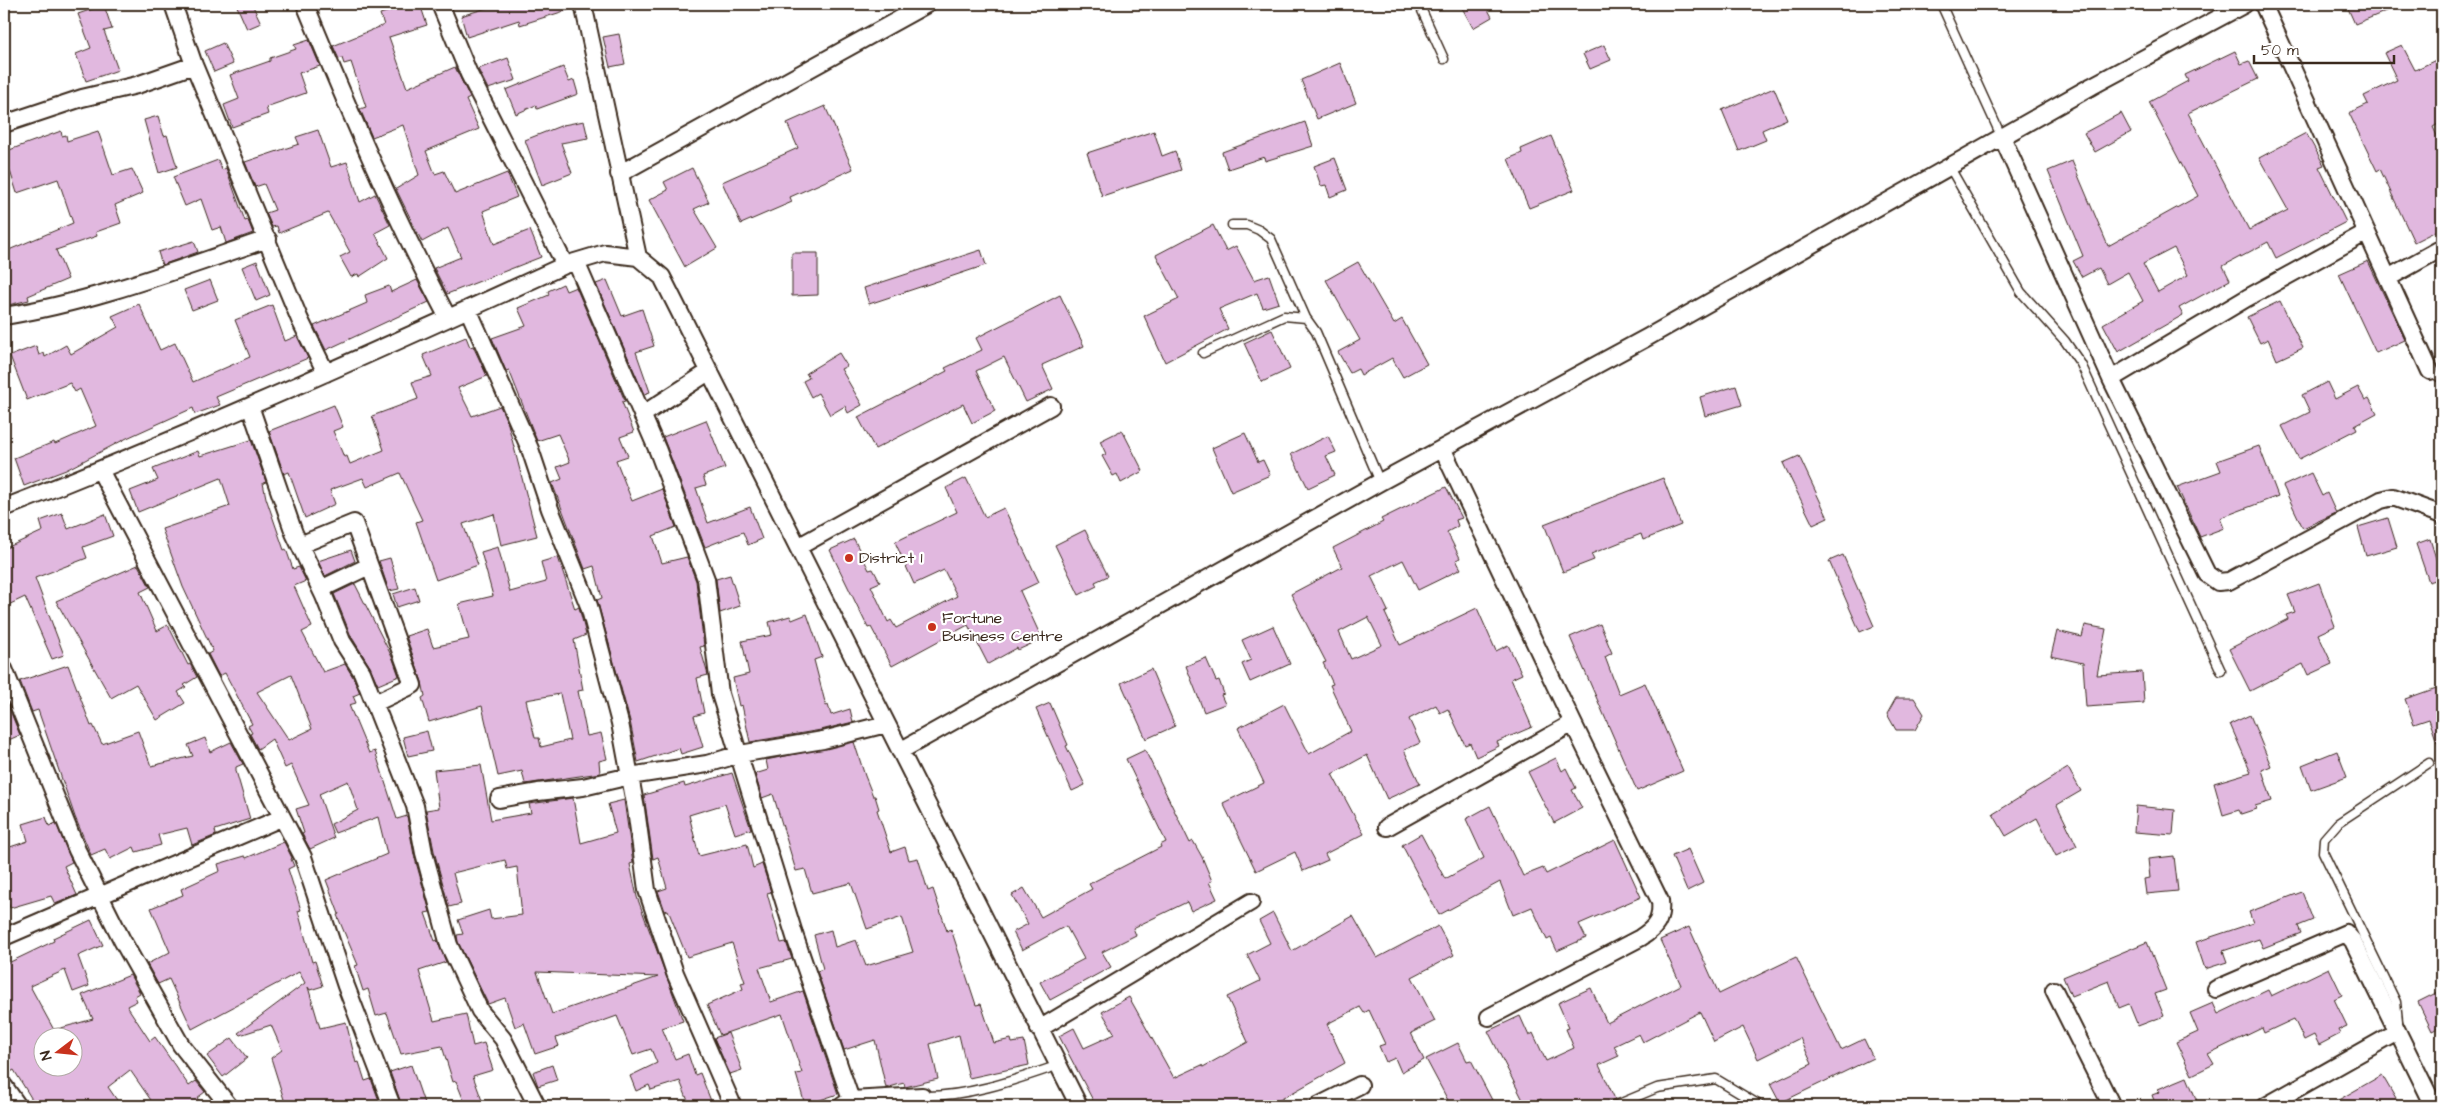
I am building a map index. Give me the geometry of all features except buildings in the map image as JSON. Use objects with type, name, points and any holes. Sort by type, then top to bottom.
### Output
[{"type":"street","points":[[173,4],[194,64],[268,238],[300,320],[326,373]]},
{"type":"street","points":[[305,4],[356,127],[414,256],[448,318]]},
{"type":"street","points":[[440,4],[469,74],[570,264],[642,415],[706,579],[720,694],[846,1103],[924,1101]]},
{"type":"street","points":[[583,4],[638,257]]},
{"type":"street","points":[[619,174],[927,4]]},
{"type":"street","points":[[900,751],[1380,482],[1443,450],[1949,166],[2002,139],[2092,86],[2245,4]]},
{"type":"street","points":[[2262,4],[2388,278],[2436,375]]},
{"type":"street","points":[[4,124],[82,98],[137,85],[194,64]]},
{"type":"street","points":[[2002,139],[2111,379],[2206,574],[2218,582],[2229,581],[2380,500],[2393,497],[2442,515]]},
{"type":"street","points":[[2111,379],[2246,298],[2367,232]]},
{"type":"street","points":[[4,316],[43,310],[124,286],[268,238]]},
{"type":"street","points":[[2388,278],[2442,248]]},
{"type":"street","points":[[4,508],[100,470],[250,406],[570,264],[605,253],[638,257],[662,277],[1079,1106]]},
{"type":"street","points":[[468,309],[530,450],[550,508],[589,606],[620,723],[647,890],[675,973],[733,1106]]},
{"type":"street","points":[[642,415],[710,370]]},
{"type":"street","points":[[250,406],[300,545],[321,589],[342,641],[362,672],[415,806],[424,854],[449,945],[480,1011],[503,1039],[537,1106]]},
{"type":"street","points":[[798,547],[1051,406]]},
{"type":"street","points":[[1443,450],[1660,901],[1662,915],[1655,928],[1640,938],[1489,1017]]},
{"type":"street","points":[[100,470],[306,864],[346,986],[392,1106]]},
{"type":"street","points":[[300,545],[354,523],[413,685],[375,703]]},
{"type":"street","points":[[321,589],[369,566]]},
{"type":"street","points":[[4,670],[77,850],[101,897],[154,999],[181,1046],[229,1106]]},
{"type":"street","points":[[1387,827],[1573,723]]},
{"type":"street","points":[[500,799],[583,787],[630,776],[707,764],[740,754],[823,740],[886,724]]},
{"type":"street","points":[[4,937],[101,897],[281,818]]},
{"type":"street","points":[[1039,1029],[1251,902]]},
{"type":"street","points":[[2216,989],[2346,932],[2353,941],[2434,1106]]},
{"type":"street","points":[[2054,990],[2112,1106]]},
{"type":"street","points":[[2266,1106],[2399,1036]]},
{"type":"street","points":[[1318,1106],[1360,1084]]},
{"type":"street","points":[[4,1086],[18,1106]]},
{"type":"lane","points":[[1419,4],[1444,59]]},
{"type":"lane","points":[[1941,4],[2002,139]]},
{"type":"lane","points":[[1949,166],[2022,292],[2065,341],[2081,364],[2221,671]]},
{"type":"lane","points":[[1232,225],[1247,225],[1259,230],[1271,239],[1306,318],[1316,332],[1380,482]]},
{"type":"lane","points":[[1203,353],[1284,316],[1306,318]]},
{"type":"lane","points":[[2399,1036],[2396,1002],[2323,852],[2324,839],[2338,823],[2429,763]]},
{"type":"lane","points":[[924,1101],[935,1096],[995,1086],[1059,1065]]},
{"type":"lane","points":[[1614,1106],[1657,1088],[1716,1079],[1761,1106]]},
{"type":"place","name":"District 1","points":[[849,558]]},
{"type":"place","name":"Fortune Business Centre","points":[[932,627]]}]
